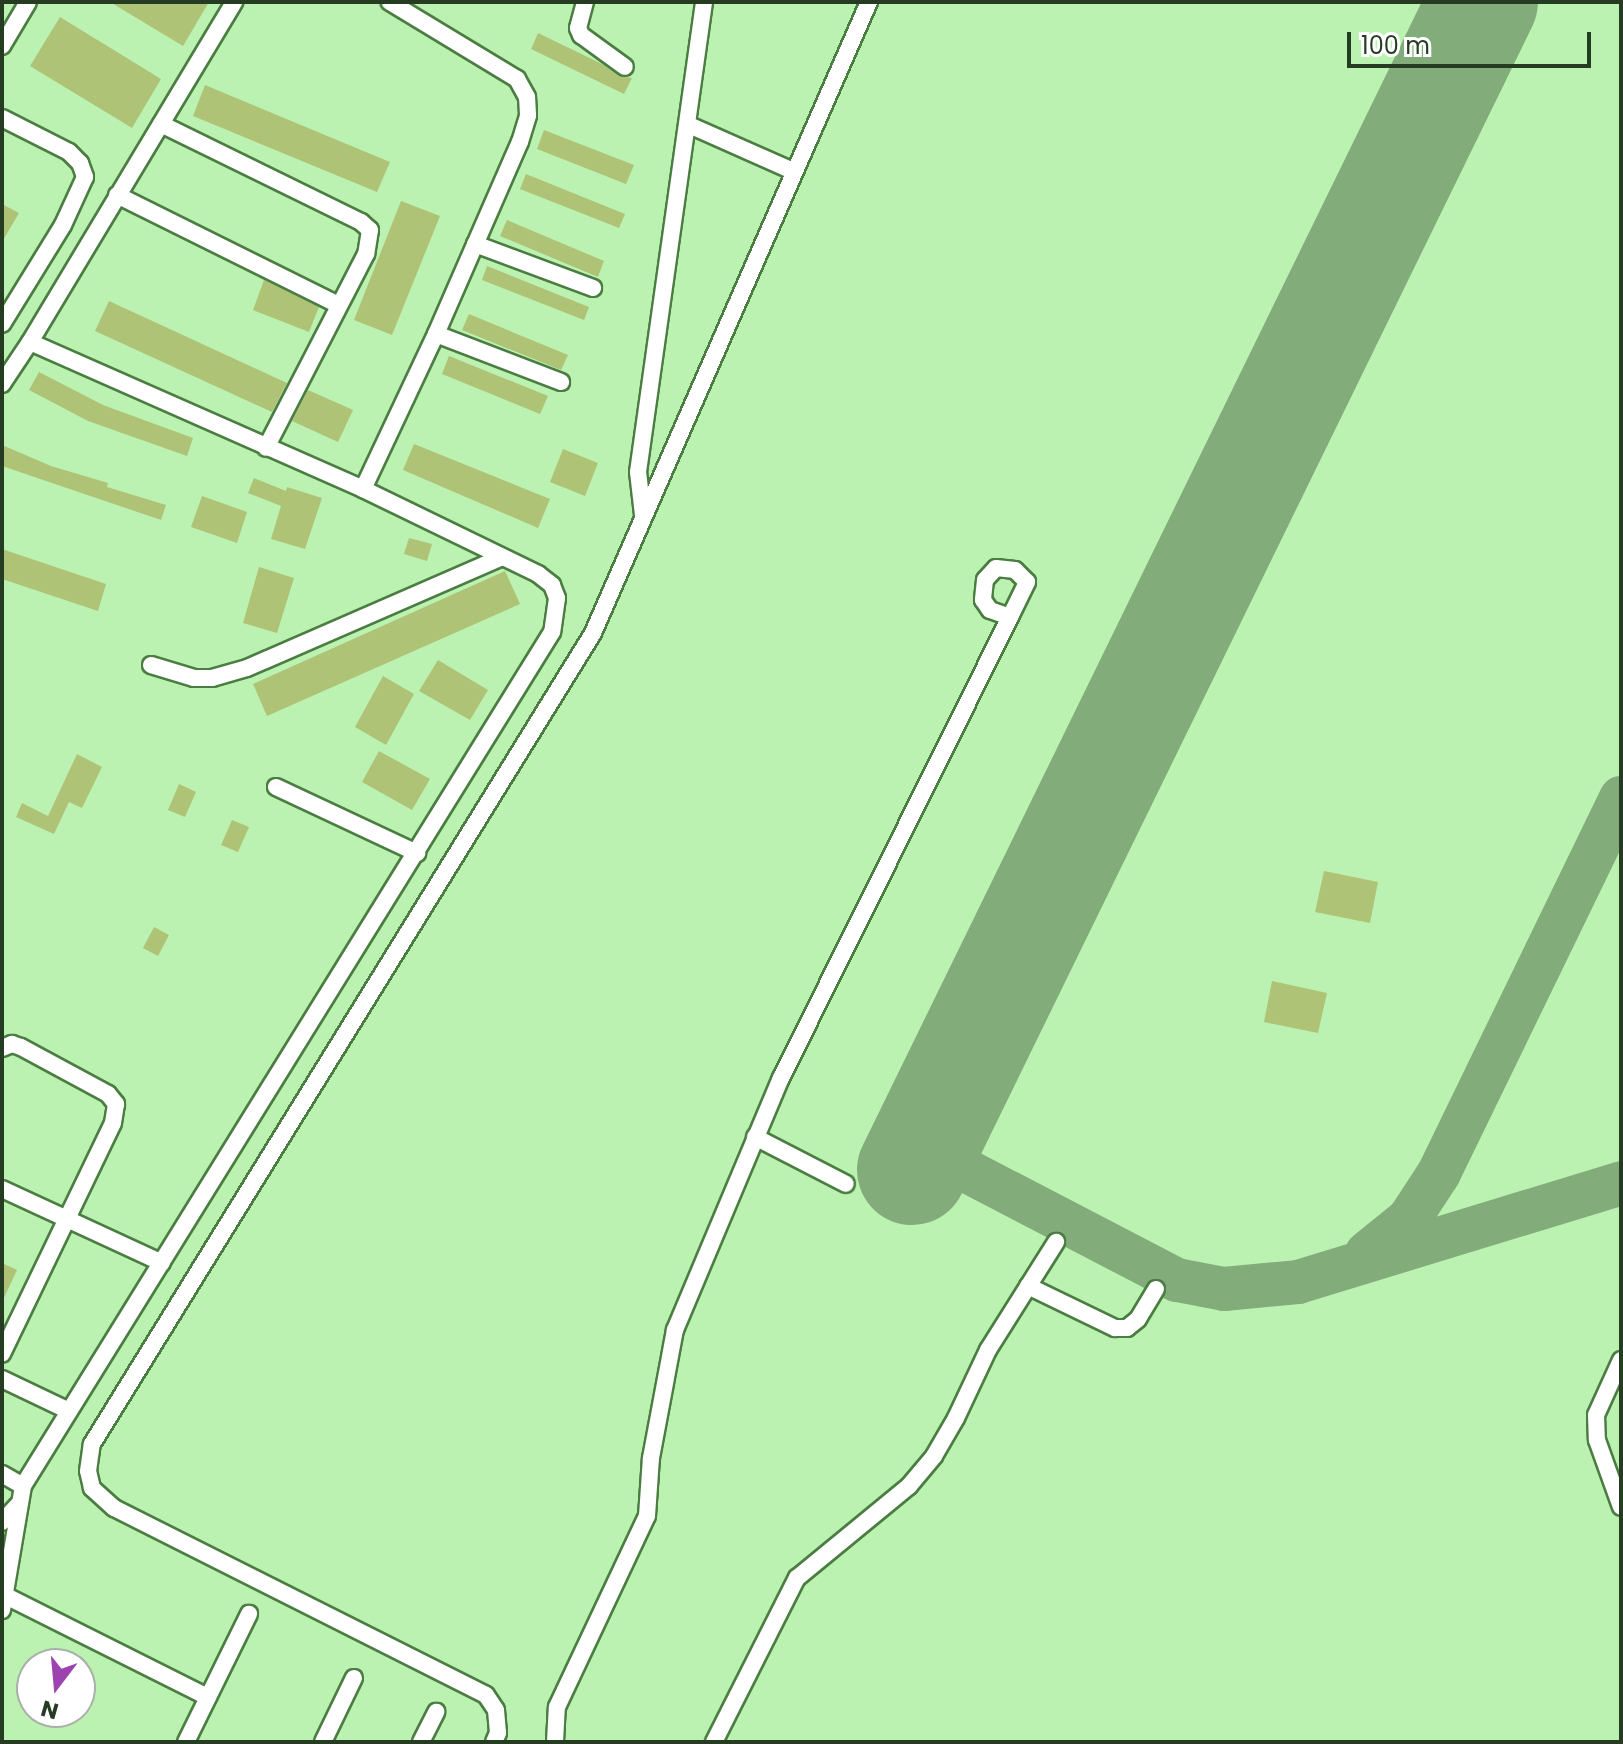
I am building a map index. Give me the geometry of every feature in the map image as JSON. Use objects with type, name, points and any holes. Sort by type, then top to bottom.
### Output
[{"type":"street","points":[[2,46],[28,2]]},
{"type":"street","points":[[2,384],[234,2]]},
{"type":"street","points":[[363,489],[436,334],[520,142],[528,115],[527,97],[517,79],[390,2]]},
{"type":"street","points":[[585,2],[578,28],[581,35],[625,67]]},
{"type":"street","points":[[643,520],[638,472],[704,2]]},
{"type":"street","points":[[494,1742],[498,1733],[496,1710],[486,1695],[114,1508],[92,1488],[88,1471],[92,1444],[593,633],[869,2]]},
{"type":"street","points":[[2,118],[69,152],[80,163],[85,177],[63,225],[2,324]]},
{"type":"street","points":[[161,124],[361,222],[370,230],[366,254],[337,304],[266,448]]},
{"type":"street","points":[[689,125],[793,171]]},
{"type":"street","points":[[117,195],[337,304]]},
{"type":"street","points":[[475,244],[593,288]]},
{"type":"street","points":[[436,334],[561,382]]},
{"type":"street","points":[[2,1522],[21,1495],[67,1410],[417,853],[552,632],[557,616],[557,598],[552,585],[502,557],[363,489],[30,342]]},
{"type":"street","points":[[151,665],[194,678],[212,678],[247,668],[502,557]]},
{"type":"street","points":[[555,1742],[557,1707],[647,1516],[651,1458],[675,1330],[781,1078],[1010,617]]},
{"type":"street","points":[[276,787],[417,853]]},
{"type":"street","points":[[2,1048],[12,1044],[21,1047],[108,1094],[116,1104],[113,1123],[2,1354]]},
{"type":"street","points":[[755,1137],[846,1184]]},
{"type":"street","points":[[2,1189],[162,1263]]},
{"type":"street","points":[[714,1742],[797,1578],[909,1486],[934,1456],[988,1350],[1056,1242]]},
{"type":"street","points":[[1028,1286],[1115,1328],[1127,1328],[1138,1319],[1156,1289]]},
{"type":"street","points":[[1621,1360],[1596,1415],[1597,1440],[1621,1507]]},
{"type":"street","points":[[2,1379],[67,1410]]},
{"type":"street","points":[[2,1474],[21,1495]]},
{"type":"street","points":[[21,1495],[3,1603],[208,1697]]},
{"type":"street","points":[[186,1742],[249,1614]]},
{"type":"street","points":[[323,1742],[354,1678]]},
{"type":"street","points":[[421,1742],[436,1712]]},
{"type":"building","points":[[110,2],[209,2],[183,46]]},
{"type":"building","points":[[60,17],[161,79],[132,128],[30,66]]},
{"type":"building","points":[[538,33],[602,64],[619,76],[632,78],[624,94],[531,49]]},
{"type":"building","points":[[205,85],[390,162],[377,192],[193,116]]},
{"type":"building","points":[[544,130],[634,165],[626,184],[537,149]]},
{"type":"building","points":[[526,174],[625,214],[619,228],[520,189]]},
{"type":"building","points":[[401,201],[440,216],[392,335],[354,320]]},
{"type":"building","points":[[2,204],[19,213],[2,242]]},
{"type":"building","points":[[507,220],[604,261],[598,277],[500,236]]},
{"type":"building","points":[[487,266],[589,307],[584,320],[482,280]]},
{"type":"building","points":[[264,280],[319,307],[309,332],[253,310]]},
{"type":"building","points":[[109,301],[287,383],[272,412],[95,331]]},
{"type":"building","points":[[469,314],[568,355],[561,370],[462,330]]},
{"type":"building","points":[[449,356],[548,396],[540,414],[442,374]]},
{"type":"building","points":[[39,372],[103,405],[193,438],[187,456],[88,421],[29,390]]},
{"type":"building","points":[[308,390],[353,410],[338,442],[292,421]]},
{"type":"building","points":[[414,444],[550,499],[538,528],[403,470]]},
{"type":"building","points":[[2,445],[51,466],[108,483],[107,487],[166,505],[161,520],[2,466]]},
{"type":"building","points":[[563,449],[598,463],[585,496],[550,482]]},
{"type":"building","points":[[254,478],[286,491],[287,487],[322,498],[305,549],[271,539],[281,506],[248,493]]},
{"type":"building","points":[[202,496],[247,512],[237,543],[191,527]]},
{"type":"building","points":[[409,538],[432,544],[427,561],[404,554]]},
{"type":"building","points":[[2,549],[106,584],[98,611],[2,579]]},
{"type":"building","points":[[259,567],[294,578],[277,633],[243,623]]},
{"type":"building","points":[[505,571],[520,604],[267,716],[253,684]]},
{"type":"building","points":[[438,660],[488,690],[470,720],[419,691]]},
{"type":"building","points":[[383,676],[414,694],[386,745],[355,727]]},
{"type":"building","points":[[379,751],[430,779],[412,810],[362,782]]},
{"type":"building","points":[[77,754],[102,767],[82,808],[69,802],[54,834],[16,817],[22,803],[48,816]]},
{"type":"building","points":[[179,784],[196,792],[185,817],[168,810]]},
{"type":"building","points":[[232,820],[249,827],[238,852],[221,845]]},
{"type":"building","points":[[1324,871],[1378,882],[1370,923],[1315,912]]},
{"type":"building","points":[[154,927],[169,935],[158,956],[143,948]]},
{"type":"building","points":[[1272,981],[1327,993],[1318,1033],[1264,1022]]},
{"type":"building","points":[[2,1263],[17,1270],[2,1302]]},
{"type":"taxiway","points":[[1367,1253],[1409,1219],[1439,1173],[1621,798]]},
{"type":"taxiway","points":[[923,1148],[1177,1280],[1224,1289],[1298,1282],[1621,1183]]},
{"type":"runway","points":[[912,1170],[1483,2]]}]
